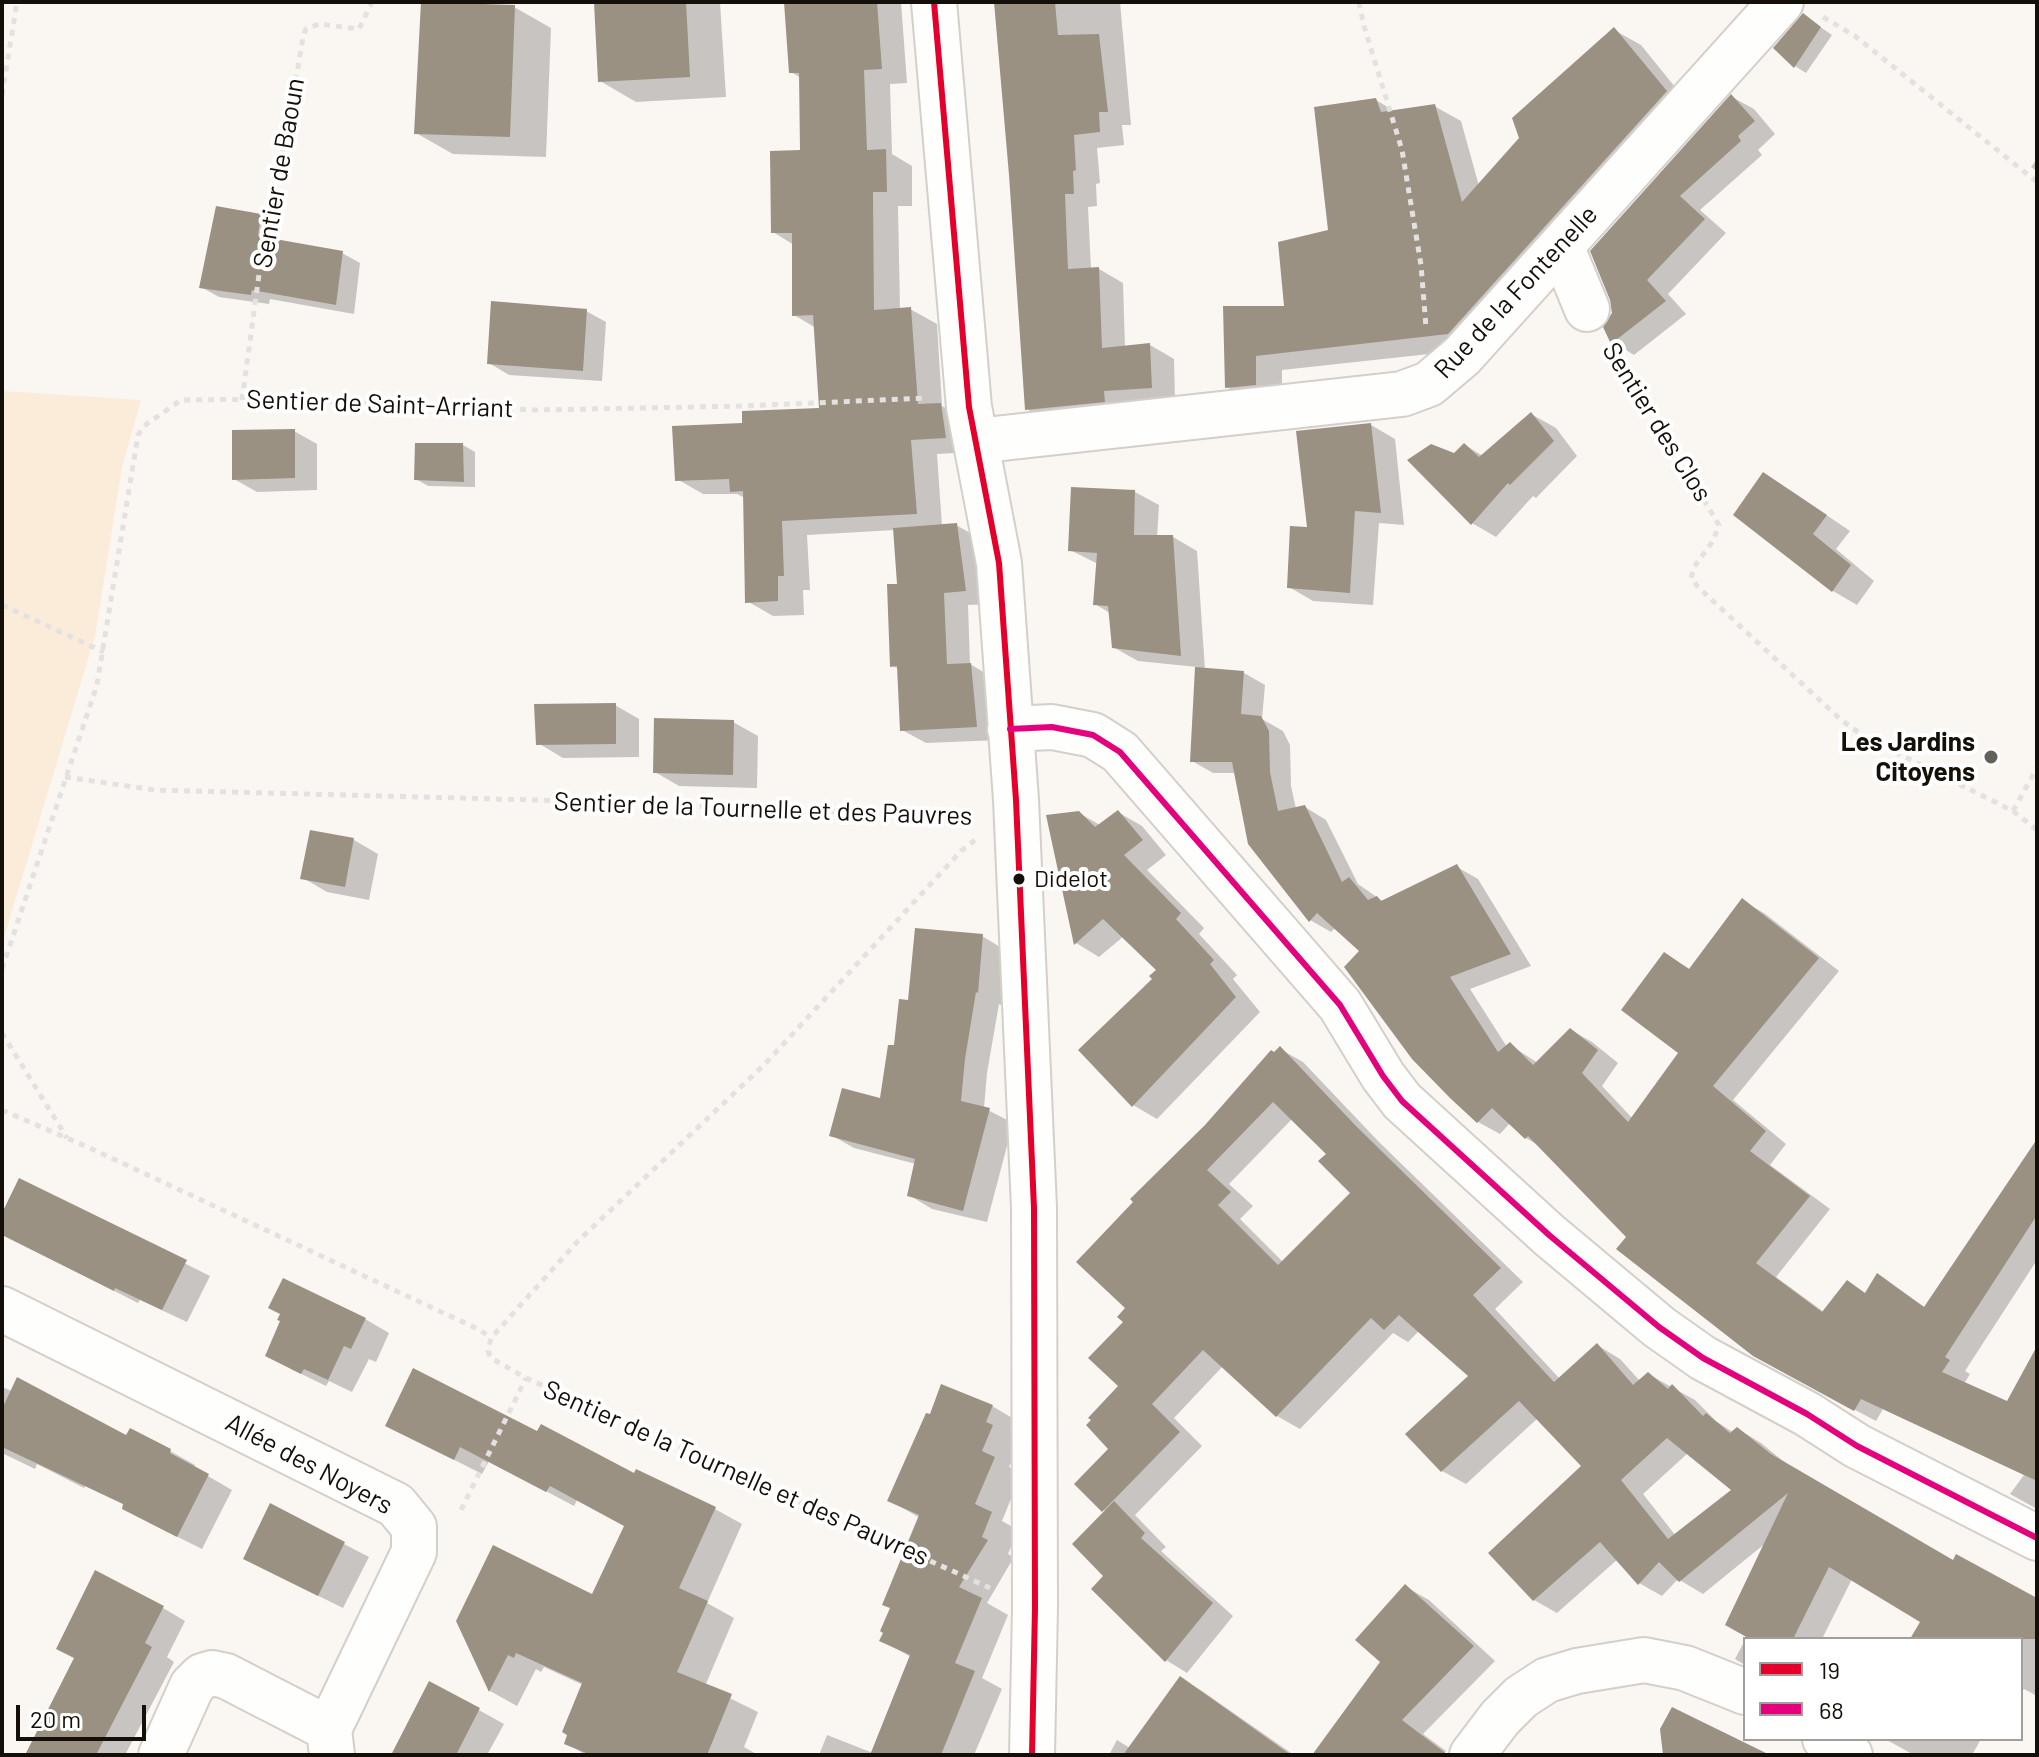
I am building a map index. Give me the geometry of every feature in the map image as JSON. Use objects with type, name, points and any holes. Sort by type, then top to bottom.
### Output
[{"type":"street","points":[[934,2],[968,396],[999,563],[1010,729],[1003,809],[1034,1208],[1035,1608],[1032,1755]]},
{"type":"street","name":"Rue de la Fontenelle","points":[[976,441],[1402,394],[1429,384],[1462,356],[1781,2]]},
{"type":"street","points":[[1561,246],[1587,309]]},
{"type":"street","points":[[1010,729],[1066,729],[1093,735],[1120,752],[1340,1005],[1402,1101],[1540,1227],[1659,1327],[1703,1358],[1807,1414],[1857,1446],[2037,1538]]},
{"type":"street","name":"Allée des Noyers","points":[[2,1309],[396,1505],[414,1527],[414,1552],[330,1742],[226,1676],[212,1673],[202,1676],[192,1686],[161,1755]]},
{"type":"street","points":[[1472,1755],[1500,1718],[1521,1697],[1547,1680],[1577,1671],[1644,1660],[1685,1668],[1743,1691]]},
{"type":"street","points":[[1828,1741],[1850,1755]]},
{"type":"path","points":[[2,95],[17,2]]},
{"type":"path","name":"Sentier de Baoun","points":[[242,400],[266,223],[287,133],[303,37],[306,29],[319,24],[359,29],[372,2]]},
{"type":"path","points":[[1359,2],[1402,150],[1421,265]]},
{"type":"path","points":[[1821,16],[1855,36],[2037,182]]},
{"type":"path","name":"Sentier des Clos","points":[[1587,309],[1719,525],[1713,541],[1694,567],[1691,578],[1698,587],[1840,719],[1865,737],[2013,811],[2037,830]]},
{"type":"path","name":"Sentier de Saint-Arriant","points":[[65,777],[97,685],[138,435],[144,426],[181,400],[537,410],[744,406],[968,396]]},
{"type":"path","points":[[2,605],[104,652]]},
{"type":"path","points":[[2013,811],[2037,768]]},
{"type":"path","points":[[2,969],[65,777]]},
{"type":"path","name":"Sentier de la Tournelle et des Pauvres","points":[[65,777],[155,790],[1003,809]]},
{"type":"path","name":"Sentier de la Tournelle et des Pauvres","points":[[491,1338],[577,1242],[764,1065],[961,851],[978,838]]},
{"type":"path","points":[[2,1033],[67,1138]]},
{"type":"path","points":[[2,1110],[465,1323],[491,1338],[488,1351],[491,1358],[526,1378]]},
{"type":"path","name":"Sentier de la Tournelle et des Pauvres","points":[[461,1510],[526,1378],[1035,1608]]},
{"type":"shaded area","points":[[2,391],[141,400],[122,467],[95,636],[2,944]]},
{"type":"building","points":[[421,2],[515,5],[510,137],[414,134]]},
{"type":"building","points":[[594,2],[686,2],[690,77],[598,82]]},
{"type":"building","points":[[784,2],[877,2],[882,69],[864,70],[867,150],[886,149],[887,192],[873,192],[874,310],[911,307],[918,404],[941,403],[946,438],[911,440],[917,514],[782,521],[784,576],[778,576],[778,601],[745,603],[743,491],[730,492],[729,479],[675,481],[672,426],[742,423],[742,411],[819,408],[813,315],[792,316],[792,233],[771,233],[770,151],[800,150],[799,73],[789,73]]},
{"type":"building","points":[[994,2],[1055,2],[1058,35],[1099,34],[1108,112],[1099,112],[1100,132],[1074,135],[1074,194],[1065,194],[1068,269],[1099,267],[1102,348],[1150,343],[1152,388],[1104,391],[1105,402],[1025,410]]},
{"type":"building","points":[[1803,13],[1821,27],[1794,68],[1773,48]]},
{"type":"building","points":[[1614,27],[1667,91],[1448,334],[1256,356],[1256,385],[1225,388],[1223,306],[1284,306],[1278,242],[1328,230],[1314,107],[1376,98],[1381,112],[1435,104],[1462,202],[1519,138],[1512,118]]},
{"type":"building","points":[[1731,94],[1755,121],[1738,136],[1741,141],[1680,196],[1705,219],[1647,280],[1666,301],[1611,344],[1603,327],[1612,313],[1610,300],[1590,251]]},
{"type":"building","points":[[216,206],[261,214],[258,236],[343,251],[336,305],[252,290],[251,295],[199,288]]},
{"type":"building","points":[[491,301],[587,309],[583,371],[487,364]]},
{"type":"building","points":[[1531,412],[1554,441],[1510,485],[1508,483],[1471,525],[1407,460],[1431,444],[1454,453],[1464,443],[1479,457]]},
{"type":"building","points":[[1371,423],[1381,513],[1355,511],[1350,593],[1287,588],[1290,526],[1307,527],[1296,431]]},
{"type":"building","points":[[295,429],[295,478],[232,480],[232,430]]},
{"type":"building","points":[[415,443],[463,443],[464,482],[414,480]]},
{"type":"building","points":[[1763,472],[1827,515],[1813,534],[1851,565],[1832,592],[1733,515]]},
{"type":"building","points":[[1071,487],[1135,490],[1134,535],[1173,535],[1181,656],[1112,648],[1108,606],[1093,605],[1097,553],[1068,551]]},
{"type":"building","points":[[957,523],[966,591],[944,593],[947,664],[971,663],[977,727],[900,731],[897,666],[890,667],[887,584],[897,584],[893,528]]},
{"type":"building","points":[[1195,667],[1244,671],[1241,714],[1261,716],[1269,731],[1270,772],[1278,811],[1305,805],[1342,882],[1349,877],[1368,900],[1377,896],[1381,901],[1457,864],[1511,954],[1450,977],[1498,1052],[1510,1042],[1533,1065],[1570,1028],[1598,1050],[1582,1073],[1628,1122],[1678,1053],[1621,1010],[1664,952],[1689,969],[1742,898],[1819,958],[1713,1086],[1766,1131],[1750,1151],[1810,1196],[1756,1263],[1822,1312],[1847,1280],[1865,1293],[1877,1273],[1924,1307],[2037,1139],[2037,1215],[1945,1357],[1950,1360],[1942,1372],[2007,1401],[2037,1346],[2037,1481],[1861,1399],[1854,1411],[1753,1356],[1616,1249],[1626,1237],[1528,1136],[1525,1139],[1492,1108],[1477,1123],[1450,1098],[1412,1059],[1344,967],[1359,951],[1317,913],[1309,922],[1248,844],[1232,762],[1190,762]]},
{"type":"building","points":[[616,703],[616,744],[536,745],[534,704]]},
{"type":"building","points":[[654,718],[734,720],[733,775],[653,773]]},
{"type":"building","points":[[1118,810],[1143,840],[1124,855],[1181,913],[1176,919],[1214,960],[1210,964],[1236,997],[1132,1107],[1078,1050],[1152,979],[1149,976],[1156,970],[1103,919],[1074,945],[1046,815],[1079,811],[1095,827]]},
{"type":"building","points":[[310,830],[354,838],[345,887],[300,879]]},
{"type":"building","points":[[915,928],[983,934],[978,993],[965,1059],[961,1101],[990,1108],[963,1211],[907,1196],[915,1159],[829,1136],[842,1088],[880,1098],[888,1045],[894,1045],[899,999],[908,1000]]},
{"type":"building","points":[[1280,1046],[1356,1126],[1501,1268],[1473,1295],[1554,1382],[1597,1343],[1633,1385],[1648,1372],[1668,1389],[1672,1384],[1703,1416],[1706,1413],[1730,1433],[1737,1427],[1771,1454],[1953,1560],[1956,1554],[2037,1598],[2037,1639],[1911,1637],[1920,1622],[1829,1567],[1794,1637],[1746,1637],[1725,1625],[1788,1493],[1679,1582],[1659,1562],[1638,1585],[1600,1542],[1533,1601],[1488,1553],[1581,1466],[1519,1401],[1441,1472],[1405,1434],[1468,1376],[1399,1315],[1384,1330],[1371,1318],[1276,1417],[1203,1350],[1152,1404],[1180,1432],[1102,1512],[1074,1484],[1108,1449],[1086,1425],[1091,1420],[1088,1418],[1118,1386],[1088,1358],[1123,1322],[1117,1317],[1125,1308],[1076,1262],[1133,1202],[1130,1199],[1205,1125],[1271,1050],[1274,1052]],"holes":[[[1273,1102],[1326,1154],[1318,1161],[1350,1193],[1278,1265],[1218,1205],[1231,1192],[1207,1170]],[[1667,1438],[1731,1490],[1668,1539],[1621,1480]]]},
{"type":"building","points":[[19,1178],[187,1260],[162,1310],[115,1288],[114,1291],[2,1235],[2,1213]]},
{"type":"building","points":[[283,1278],[366,1318],[351,1349],[344,1346],[328,1380],[304,1369],[301,1374],[265,1356],[280,1321],[277,1320],[280,1314],[268,1308]]},
{"type":"building","points":[[413,1368],[537,1431],[541,1424],[634,1473],[636,1469],[716,1507],[679,1588],[708,1601],[677,1672],[732,1694],[707,1755],[591,1755],[564,1744],[567,1735],[562,1732],[582,1683],[516,1653],[514,1658],[508,1655],[489,1692],[456,1621],[493,1545],[592,1594],[624,1526],[550,1486],[546,1492],[460,1447],[454,1460],[385,1426]]},
{"type":"building","points":[[17,1377],[126,1435],[130,1428],[171,1449],[170,1453],[209,1474],[177,1537],[122,1509],[123,1504],[2,1447],[2,1409]]},
{"type":"building","points":[[941,1384],[993,1405],[986,1422],[993,1425],[982,1451],[995,1457],[975,1504],[992,1512],[982,1537],[988,1540],[959,1587],[982,1598],[955,1663],[975,1671],[941,1755],[870,1755],[910,1655],[879,1641],[890,1608],[882,1605],[919,1515],[887,1501],[926,1413],[930,1414]]},
{"type":"building","points":[[1114,1501],[1145,1533],[1141,1538],[1213,1603],[1165,1662],[1091,1589],[1103,1576],[1072,1544]]},
{"type":"building","points":[[270,1503],[345,1542],[318,1596],[243,1559]]},
{"type":"building","points":[[95,1570],[164,1606],[145,1643],[152,1647],[96,1755],[25,1755],[74,1658],[56,1649]]},
{"type":"building","points":[[1405,1584],[1474,1646],[1402,1720],[1448,1755],[1312,1755],[1380,1662],[1355,1640]]},
{"type":"building","points":[[1180,1676],[1291,1755],[1123,1755]]},
{"type":"building","points":[[429,1681],[480,1708],[456,1755],[391,1755]]},
{"type":"building","points":[[1672,1707],[1770,1755],[1663,1755],[1660,1729]]},
{"type":"transit line","name":"19","points":[[934,2],[969,407],[999,563],[1016,800],[1034,1208],[1035,1608],[1032,1755]]},
{"type":"transit line","name":"68","points":[[1010,729],[1052,727],[1093,735],[1120,752],[1340,1005],[1402,1101],[1549,1235],[1659,1327],[1703,1358],[1807,1414],[1857,1446],[2037,1538]]},
{"type":"place","name":"Les Jardins Citoyens","points":[[1991,757]]},
{"type":"place","name":"Didelot","points":[[1019,879]]}]
